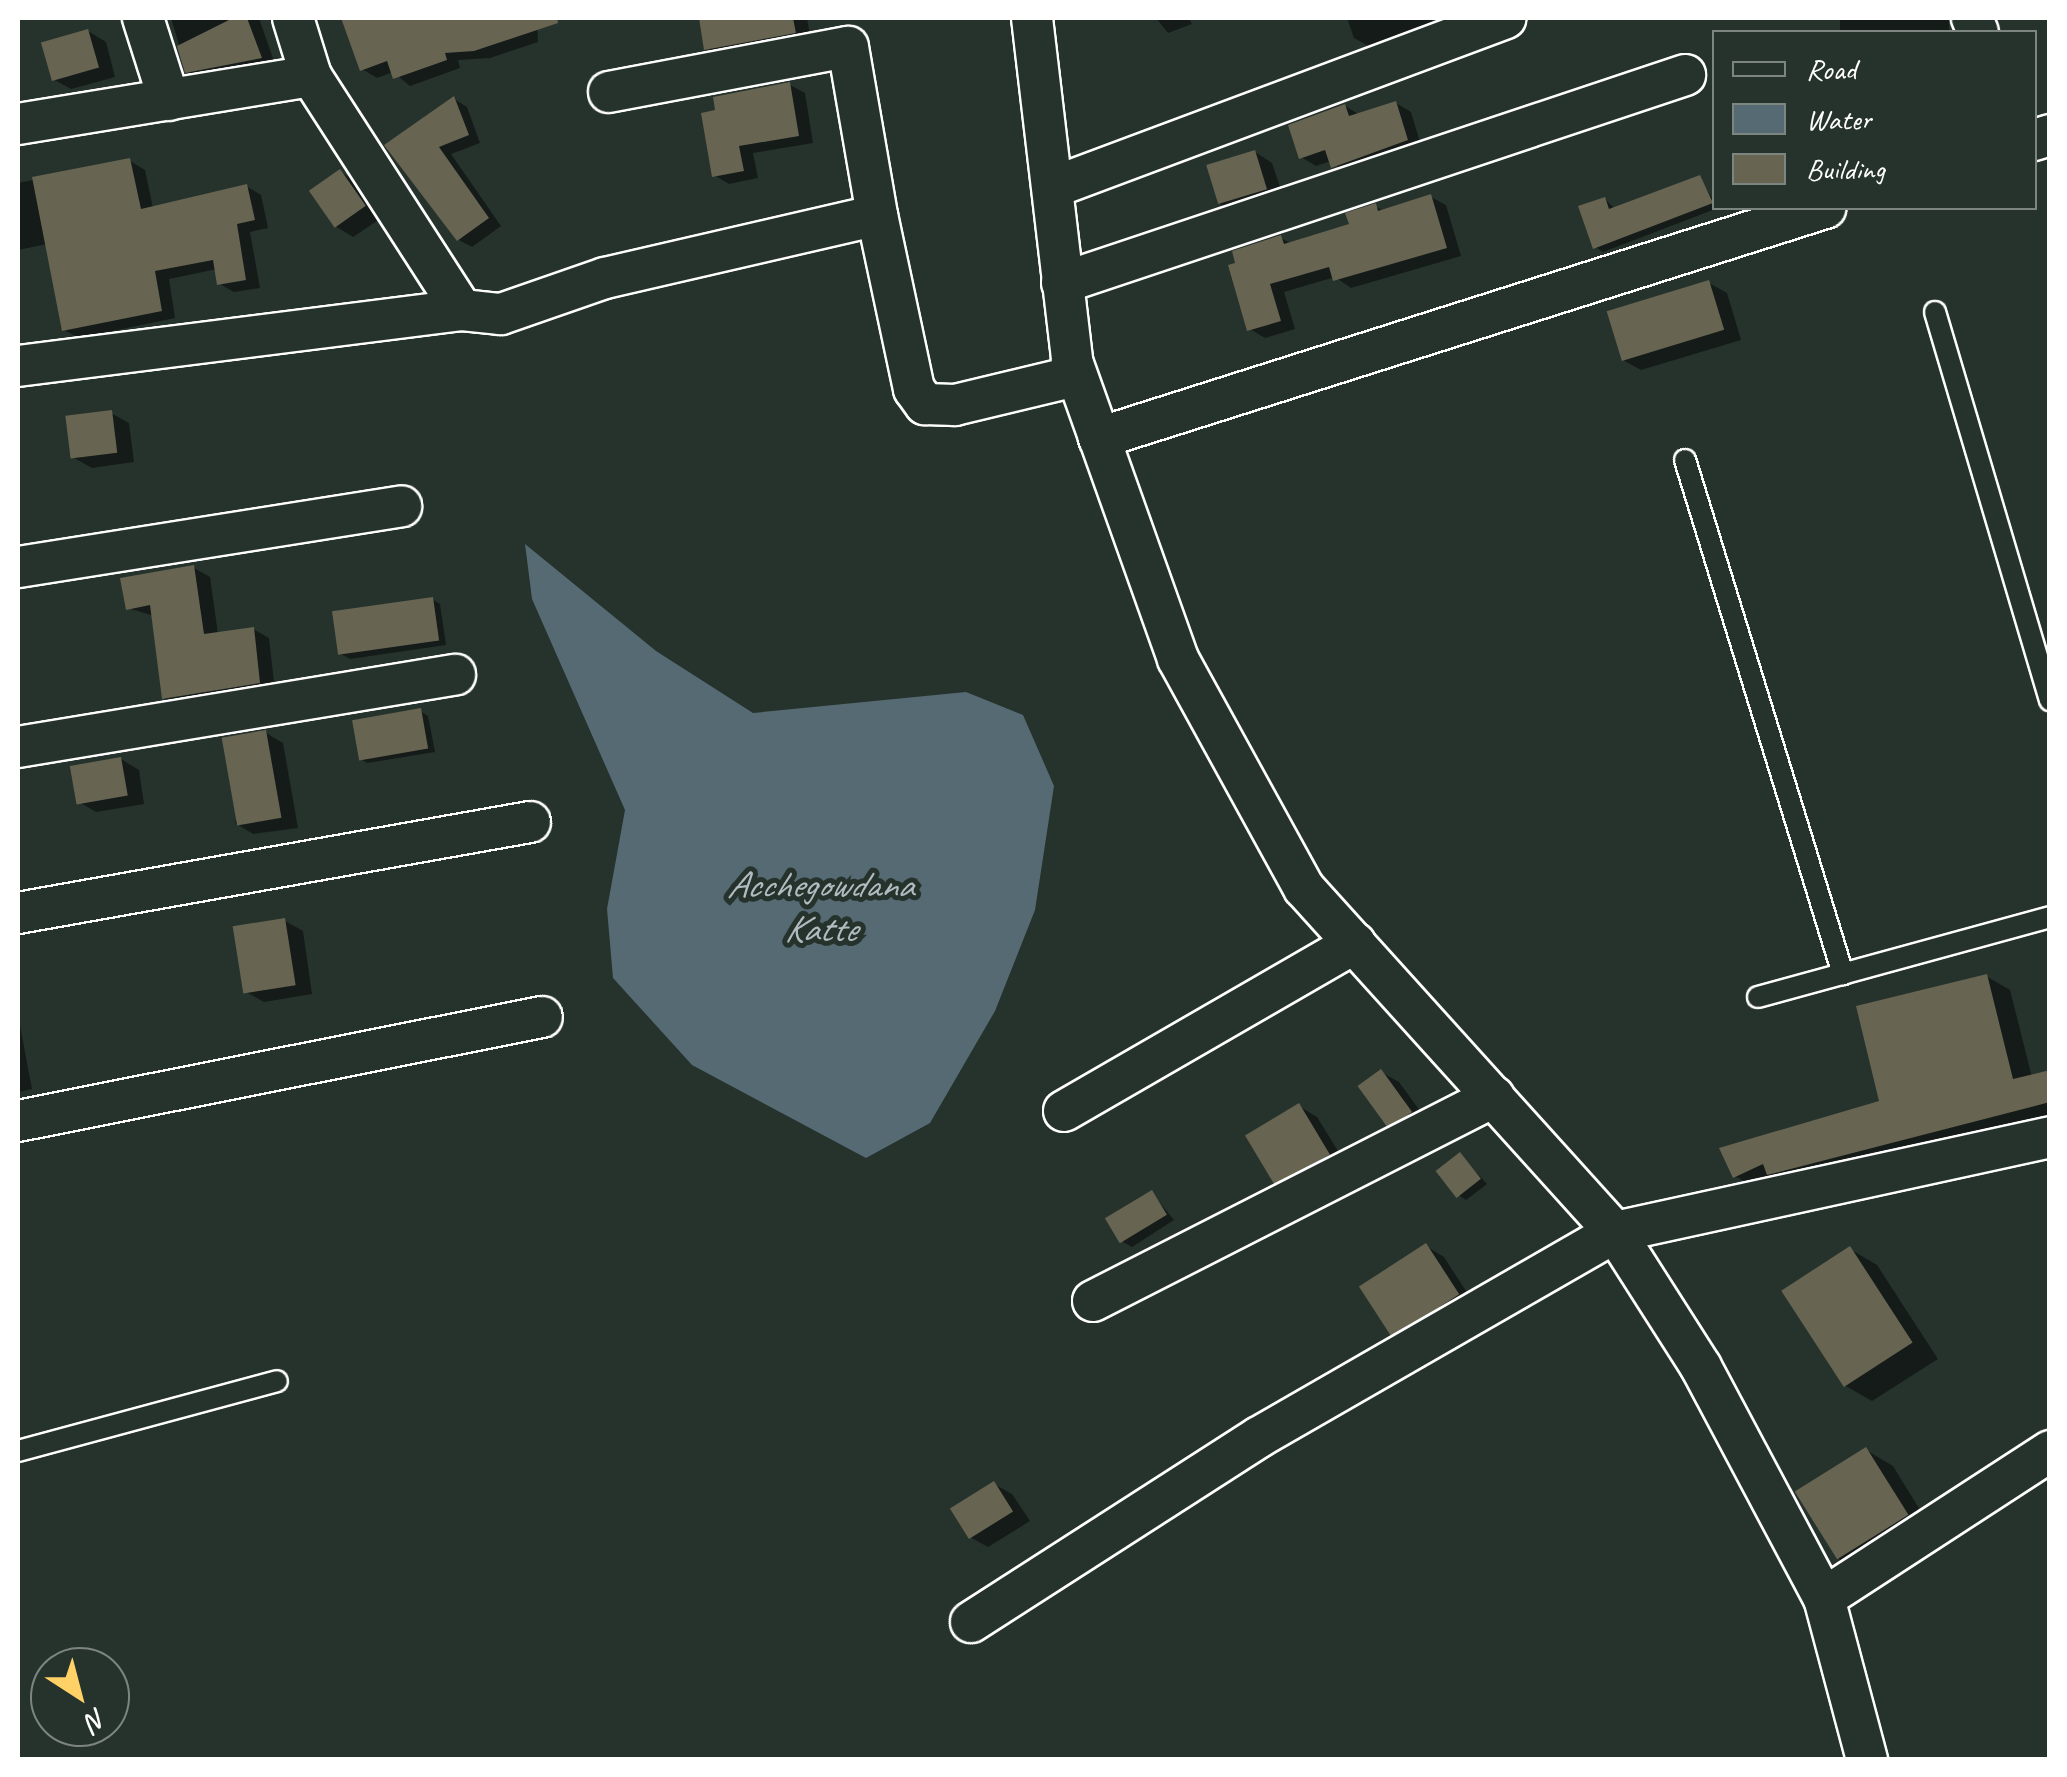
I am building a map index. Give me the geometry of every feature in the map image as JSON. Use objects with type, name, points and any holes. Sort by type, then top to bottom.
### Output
[{"type":"street","points":[[143,18],[169,100]]},
{"type":"street","points":[[293,18],[311,76],[462,310]]},
{"type":"street","points":[[1032,18],[1076,376],[1178,659],[1304,888],[1615,1232],[1701,1367],[1824,1598],[1867,1760]]},
{"type":"street","points":[[1054,187],[1506,18]]},
{"type":"street","points":[[609,92],[848,47],[877,215],[914,389],[925,404],[955,405],[1076,376]]},
{"type":"street","points":[[1062,283],[1685,74]]},
{"type":"street","points":[[18,124],[311,76]]},
{"type":"street","points":[[1099,438],[1820,210]]},
{"type":"street","points":[[18,366],[462,310],[502,314],[605,278],[877,215]]},
{"type":"street","points":[[18,567],[401,506]]},
{"type":"street","points":[[18,747],[456,675]]},
{"type":"street","points":[[18,914],[530,822]]},
{"type":"street","points":[[1064,1111],[1354,942]]},
{"type":"street","points":[[18,1120],[542,1017]]},
{"type":"street","points":[[1093,1302],[1494,1097]]},
{"type":"street","points":[[971,1622],[1259,1437],[1615,1232],[2050,1136]]},
{"type":"street","points":[[1824,1598],[2050,1452]]},
{"type":"lane","points":[[1936,312],[2050,700]]},
{"type":"lane","points":[[1685,460],[1843,974]]},
{"type":"lane","points":[[1758,997],[2050,917]]},
{"type":"lane","points":[[18,1450],[277,1381]]},
{"type":"water","name":"Acchegowdana Katte","points":[[525,544],[656,651],[753,713],[966,692],[1023,715],[1054,786],[1035,910],[995,1011],[930,1123],[866,1158],[692,1065],[613,978],[607,909],[625,810],[532,599]]},
{"type":"building","points":[[233,18],[247,18],[262,58],[185,73],[177,46]]},
{"type":"building","points":[[341,18],[557,18],[558,23],[474,51],[445,53],[447,60],[393,79],[387,61],[360,71]]},
{"type":"building","points":[[699,18],[793,18],[796,33],[704,50]]},
{"type":"building","points":[[88,29],[99,67],[52,81],[41,43]]},
{"type":"building","points":[[790,82],[799,136],[739,146],[744,171],[712,177],[701,113],[715,110],[713,97]]},
{"type":"building","points":[[454,96],[469,135],[439,147],[489,218],[457,241],[384,145]]},
{"type":"building","points":[[1396,101],[1408,140],[1331,168],[1325,150],[1299,159],[1288,125],[1345,104],[1349,116]]},
{"type":"building","points":[[1255,150],[1267,189],[1218,204],[1206,165]]},
{"type":"building","points":[[130,158],[141,209],[247,184],[255,220],[237,224],[246,280],[217,285],[213,260],[155,271],[162,311],[62,331],[32,177]]},
{"type":"building","points":[[340,169],[366,206],[335,228],[309,191]]},
{"type":"building","points":[[1700,175],[1712,201],[1593,249],[1578,206],[1605,197],[1609,209]]},
{"type":"building","points":[[1431,194],[1447,248],[1333,281],[1329,267],[1270,284],[1281,321],[1247,331],[1228,265],[1235,263],[1232,251],[1281,235],[1284,244],[1349,224],[1345,213],[1376,203],[1378,211]]},
{"type":"building","points":[[1709,280],[1724,330],[1622,361],[1607,311]]},
{"type":"building","points":[[112,410],[117,453],[71,458],[65,416]]},
{"type":"building","points":[[194,565],[204,634],[254,627],[260,683],[162,699],[150,605],[126,610],[120,578]]},
{"type":"building","points":[[433,597],[439,641],[338,655],[332,611]]},
{"type":"building","points":[[421,708],[428,748],[359,761],[352,720]]},
{"type":"building","points":[[266,730],[281,818],[237,825],[222,738]]},
{"type":"building","points":[[121,757],[128,795],[77,804],[70,766]]},
{"type":"building","points":[[285,918],[296,985],[243,993],[233,926]]},
{"type":"building","points":[[1987,974],[2013,1079],[2050,1070],[2050,1102],[1767,1175],[1763,1164],[1733,1178],[1719,1148],[1879,1101],[1856,1006]]},
{"type":"building","points":[[1381,1069],[1412,1112],[1389,1129],[1358,1086]]},
{"type":"building","points":[[1299,1103],[1330,1154],[1276,1187],[1245,1135]]},
{"type":"building","points":[[1460,1152],[1481,1179],[1457,1198],[1436,1171]]},
{"type":"building","points":[[1152,1190],[1167,1215],[1120,1243],[1105,1218]]},
{"type":"building","points":[[1426,1243],[1459,1294],[1392,1338],[1359,1287]]},
{"type":"building","points":[[1850,1246],[1913,1342],[1844,1387],[1781,1291]]},
{"type":"building","points":[[1866,1447],[1908,1515],[1837,1559],[1795,1492]]},
{"type":"building","points":[[994,1481],[1013,1512],[969,1539],[950,1509]]}]
